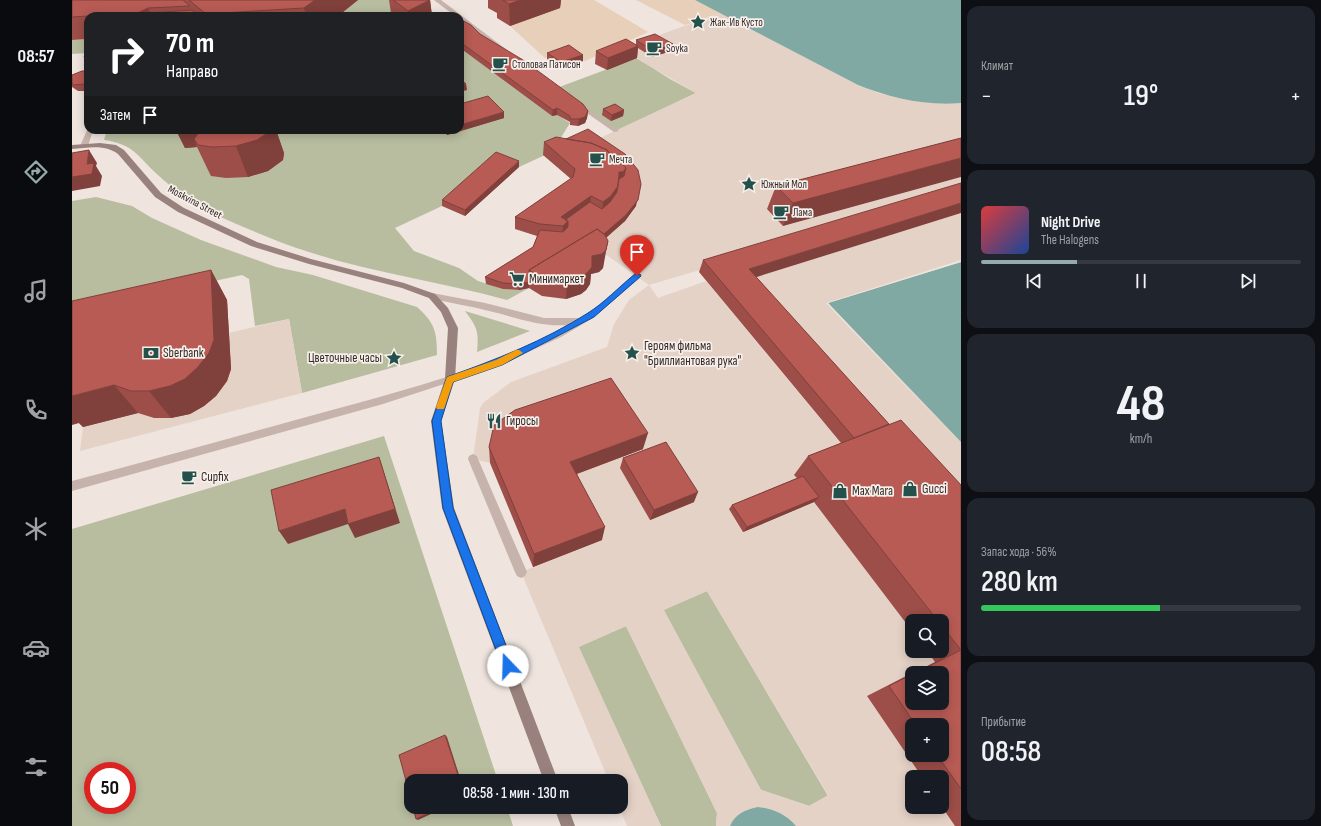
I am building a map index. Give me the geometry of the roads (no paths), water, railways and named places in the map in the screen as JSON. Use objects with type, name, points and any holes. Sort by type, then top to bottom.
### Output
[{"type":"main road","name":"Moskvina Street","points":[[72,147],[106,146],[121,152],[158,195],[181,210],[254,244],[299,258],[404,286],[432,296]]},
{"type":"main road","points":[[432,296],[445,310],[453,328],[450,379],[436,421],[448,508],[548,774]]},
{"type":"main road","points":[[564,814],[568,826]]},
{"type":"street","points":[[437,0],[454,12]]},
{"type":"street","points":[[464,20],[512,56]]},
{"type":"street","points":[[572,100],[616,131]]},
{"type":"street","points":[[84,146],[88,134]]},
{"type":"street","points":[[72,486],[450,379],[499,362],[548,339],[592,315],[637,276]]},
{"type":"street","points":[[432,296],[492,308],[540,322],[560,323],[575,321],[592,315]]},
{"type":"street","points":[[473,459],[521,572]]},
{"type":"water","points":[[695,0],[961,0],[961,103],[948,104],[921,102],[870,90]]},
{"type":"water","points":[[961,262],[961,442],[828,303]]},
{"type":"water","points":[[758,807],[779,813],[788,818],[796,826],[730,826],[738,815],[749,809]]},
{"type":"place","name":"Жак-Ив Кусто","points":[[698,22]]},
{"type":"place","name":"Soyka","points":[[654,48]]},
{"type":"place","name":"Столовая Патисон","points":[[500,64]]},
{"type":"place","name":"Мечта","points":[[597,159]]},
{"type":"place","name":"Южный Мол","points":[[749,184]]},
{"type":"place","name":"Лама","points":[[781,212]]},
{"type":"place","name":"Минимаркет","points":[[517,279]]},
{"type":"place","name":"Sberbank","points":[[151,353]]},
{"type":"place","name":"Героям фильма \"Бриллиантовая рука\"","points":[[632,353]]},
{"type":"place","name":"Цветочные часы","points":[[394,358]]},
{"type":"place","name":"Гиросы","points":[[494,421]]},
{"type":"place","name":"Cupfix","points":[[189,477]]},
{"type":"place","name":"Gucci","points":[[910,489]]},
{"type":"place","name":"Max Mara","points":[[840,491]]}]
